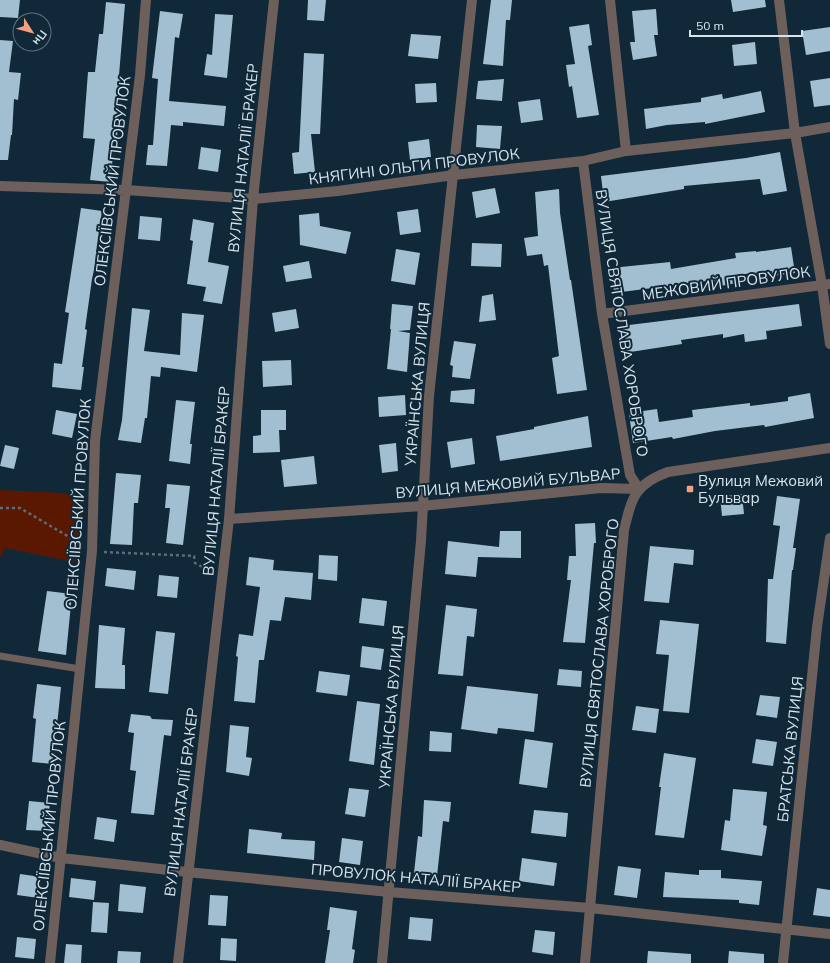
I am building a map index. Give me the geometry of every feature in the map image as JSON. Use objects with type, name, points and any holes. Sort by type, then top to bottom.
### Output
[{"type":"street","name":"ОЛЕКСІЇВСЬКИЙ ПРОВУЛОК","points":[[50,963],[92,551],[95,441],[140,75],[146,0]]},
{"type":"street","name":"ВУЛИЦЯ НАТАЛІЇ БРАКЕР","points":[[178,963],[187,872],[229,519],[253,199],[274,0]]},
{"type":"street","name":"УКРАЇНСЬКА ВУЛИЦЯ","points":[[382,963],[421,541],[429,396],[472,0]]},
{"type":"street","points":[[610,0],[626,151]]},
{"type":"street","points":[[780,0],[795,133],[826,284],[830,344]]},
{"type":"street","name":"КНЯГИНІ ОЛЬГИ ПРОВУЛОК","points":[[0,186],[126,190],[253,199],[338,191],[454,175],[583,161],[626,151],[795,133],[830,127]]},
{"type":"street","name":"ВУЛИЦЯ СВЯТОСЛАВА ХОРОБРОГО","points":[[583,161],[602,314],[630,475],[638,489],[629,507],[624,530],[585,963]]},
{"type":"street","name":"МЕЖОВИЙ ПРОВУЛОК","points":[[602,314],[826,284]]},
{"type":"street","name":"ВУЛИЦЯ МЕЖОВИЙ БУЛЬВАР","points":[[229,519],[422,506],[601,488],[638,489],[650,478],[668,472],[830,448]]},
{"type":"street","name":"БРАТСЬКА ВУЛИЦЯ","points":[[783,963],[817,627],[830,538]]},
{"type":"street","name":"ПРОВУЛОК НАТАЛІЇ БРАКЕР","points":[[0,845],[61,858],[187,872],[389,892],[590,908],[787,928],[830,934]]},
{"type":"lane","points":[[0,656],[80,669]]},
{"type":"path","points":[[0,508],[20,508],[92,551],[194,556],[195,563],[207,568],[222,584]]},
{"type":"shaded area","points":[[0,490],[84,494],[80,563],[5,548],[0,558]]},
{"type":"building","points":[[0,0],[20,0],[19,12],[12,12],[12,18],[0,17]]},
{"type":"building","points":[[308,0],[326,0],[324,21],[307,20]]},
{"type":"building","points":[[491,0],[512,0],[510,20],[506,20],[503,66],[483,64]]},
{"type":"building","points":[[731,0],[765,0],[766,7],[733,12]]},
{"type":"building","points":[[106,2],[125,4],[119,75],[121,75],[117,139],[115,139],[110,182],[90,180],[95,139],[83,138],[88,72],[95,72],[99,34],[103,34]]},
{"type":"building","points":[[656,9],[658,35],[654,35],[657,56],[633,60],[630,42],[635,42],[632,11]]},
{"type":"building","points":[[160,11],[183,14],[179,38],[175,37],[169,101],[226,106],[224,126],[183,122],[183,126],[171,125],[167,166],[146,165],[148,145],[153,145],[158,79],[152,78]]},
{"type":"building","points":[[215,14],[233,15],[227,78],[204,75],[207,54],[212,55]]},
{"type":"building","points":[[589,24],[592,45],[588,46],[599,115],[577,118],[572,86],[569,87],[566,65],[575,64],[569,27]]},
{"type":"building","points":[[830,27],[830,51],[806,55],[802,31]]},
{"type":"building","points":[[411,34],[441,36],[438,59],[408,56]]},
{"type":"building","points":[[0,40],[12,41],[9,72],[21,73],[18,100],[14,99],[12,135],[8,160],[0,160]]},
{"type":"building","points":[[755,42],[757,64],[734,66],[732,45]]},
{"type":"building","points":[[304,53],[324,54],[320,134],[311,134],[315,172],[294,174],[292,153],[299,152]]},
{"type":"building","points":[[830,78],[830,105],[814,107],[810,81]]},
{"type":"building","points":[[504,79],[502,101],[476,99],[478,81]]},
{"type":"building","points":[[436,83],[437,102],[416,103],[415,84]]},
{"type":"building","points":[[761,91],[765,112],[705,124],[705,122],[667,125],[646,129],[644,109],[701,102],[701,98],[722,94],[723,99]]},
{"type":"building","points":[[540,99],[543,120],[521,123],[518,102]]},
{"type":"building","points":[[477,125],[502,126],[500,149],[476,147]]},
{"type":"building","points":[[429,139],[431,157],[410,160],[408,142]]},
{"type":"building","points":[[201,147],[221,150],[218,172],[198,169]]},
{"type":"building","points":[[780,152],[787,191],[763,195],[760,179],[684,186],[684,189],[604,202],[601,176],[746,158]]},
{"type":"building","points":[[495,188],[500,213],[476,218],[472,192]]},
{"type":"building","points":[[559,189],[560,213],[587,390],[557,394],[552,358],[559,356],[548,265],[544,266],[542,254],[527,256],[524,238],[538,236],[535,192]]},
{"type":"building","points":[[81,208],[102,211],[96,252],[98,252],[92,279],[85,329],[87,330],[82,367],[84,367],[81,390],[52,387],[54,363],[62,364],[69,313],[65,312]]},
{"type":"building","points":[[418,209],[421,232],[400,235],[397,212]]},
{"type":"building","points":[[319,213],[320,226],[351,232],[346,254],[300,245],[299,215]]},
{"type":"building","points":[[140,216],[162,218],[160,241],[138,239]]},
{"type":"building","points":[[193,219],[214,223],[208,262],[229,266],[222,304],[203,301],[206,287],[187,284],[193,241],[190,240]]},
{"type":"building","points":[[472,243],[502,244],[501,267],[471,266]]},
{"type":"building","points":[[791,247],[795,273],[773,276],[772,271],[736,275],[737,283],[715,287],[714,280],[614,293],[611,268],[670,262],[671,269],[736,258],[735,253],[756,252]]},
{"type":"building","points":[[396,249],[420,253],[415,285],[391,281]]},
{"type":"building","points":[[309,261],[312,278],[286,282],[283,266]]},
{"type":"building","points":[[493,294],[496,320],[479,322],[482,296]]},
{"type":"building","points":[[392,304],[413,306],[410,330],[398,331],[410,333],[407,372],[387,369]]},
{"type":"building","points":[[799,304],[802,326],[766,331],[767,339],[745,342],[744,334],[723,338],[723,334],[681,340],[682,344],[624,353],[621,326]]},
{"type":"building","points":[[132,308],[150,310],[144,351],[180,355],[182,313],[204,315],[197,372],[161,367],[160,377],[151,376],[147,418],[145,418],[141,443],[118,440],[122,420]]},
{"type":"building","points":[[296,309],[299,328],[275,332],[272,313]]},
{"type":"building","points":[[454,341],[476,344],[470,379],[452,377],[453,366],[450,365]]},
{"type":"building","points":[[291,360],[292,385],[263,387],[262,361]]},
{"type":"building","points":[[475,389],[474,404],[450,402],[451,391]]},
{"type":"building","points":[[810,393],[814,418],[765,427],[764,425],[715,431],[673,439],[672,437],[633,443],[629,413],[657,409],[659,422],[693,417],[692,410],[750,403],[750,406],[788,401],[788,397]]},
{"type":"building","points":[[405,395],[406,415],[379,417],[378,397]]},
{"type":"building","points":[[176,400],[195,402],[190,444],[192,444],[190,464],[169,461]]},
{"type":"building","points":[[56,410],[77,414],[72,438],[52,434]]},
{"type":"building","points":[[261,410],[286,410],[286,430],[279,430],[280,452],[253,453],[253,436],[261,435]]},
{"type":"building","points":[[588,416],[592,447],[500,461],[496,436],[534,429],[534,427]]},
{"type":"building","points":[[472,438],[475,464],[451,468],[447,442]]},
{"type":"building","points":[[396,443],[398,471],[382,473],[379,445]]},
{"type":"building","points":[[5,445],[19,448],[14,469],[0,466]]},
{"type":"building","points":[[314,456],[317,484],[284,487],[281,460]]},
{"type":"building","points":[[116,473],[141,475],[138,503],[134,503],[132,545],[110,544]]},
{"type":"building","points":[[167,484],[190,486],[183,545],[166,543],[170,508],[165,508]]},
{"type":"building","points":[[742,494],[744,514],[722,516],[720,497]]},
{"type":"building","points":[[777,496],[800,499],[793,548],[796,548],[792,570],[786,644],[766,642],[768,579],[773,579],[780,526],[773,525]]},
{"type":"building","points":[[595,523],[596,543],[594,543],[585,643],[563,642],[571,580],[567,580],[569,556],[576,556],[575,524]]},
{"type":"building","points":[[500,531],[521,531],[521,558],[478,557],[476,577],[445,574],[448,541],[499,547]]},
{"type":"building","points":[[650,546],[694,550],[693,565],[674,563],[669,603],[644,601]]},
{"type":"building","points":[[319,555],[338,556],[337,581],[318,579]]},
{"type":"building","points":[[249,557],[274,560],[273,570],[313,573],[311,600],[285,597],[281,621],[270,620],[264,660],[259,660],[255,703],[234,701],[238,657],[236,656],[239,634],[253,636],[260,587],[246,585]]},
{"type":"building","points":[[107,568],[136,571],[134,590],[105,586]]},
{"type":"building","points":[[159,575],[179,577],[177,598],[157,596]]},
{"type":"building","points":[[47,591],[72,594],[66,655],[38,651]]},
{"type":"building","points":[[362,598],[387,601],[384,626],[359,623]]},
{"type":"building","points":[[446,605],[477,609],[474,637],[467,636],[463,676],[438,674]]},
{"type":"building","points":[[660,620],[699,624],[689,713],[663,711],[669,655],[656,654]]},
{"type":"building","points":[[99,625],[125,628],[122,665],[125,665],[125,689],[95,688]]},
{"type":"building","points":[[156,631],[175,633],[168,694],[149,692]]},
{"type":"building","points":[[362,646],[384,649],[381,670],[360,667]]},
{"type":"building","points":[[559,669],[582,671],[581,687],[557,685]]},
{"type":"building","points":[[319,671],[350,675],[347,696],[316,692]]},
{"type":"building","points":[[37,684],[61,687],[53,764],[32,762],[36,719],[33,718]]},
{"type":"building","points":[[467,686],[538,694],[534,732],[498,728],[497,734],[461,729]]},
{"type":"building","points":[[760,695],[780,697],[777,718],[756,715]]},
{"type":"building","points":[[357,701],[380,704],[374,765],[349,761]]},
{"type":"building","points":[[636,706],[659,709],[656,733],[632,730]]},
{"type":"building","points":[[131,714],[150,716],[152,719],[173,720],[171,736],[164,735],[154,815],[131,813],[136,771],[130,770],[134,733],[128,732]]},
{"type":"building","points":[[230,725],[249,727],[246,757],[252,758],[249,776],[226,772]]},
{"type":"building","points":[[430,731],[452,733],[451,752],[429,751]]},
{"type":"building","points":[[525,739],[553,743],[547,788],[519,784]]},
{"type":"building","points":[[756,739],[777,742],[773,766],[752,763]]},
{"type":"building","points":[[664,753],[696,758],[684,838],[655,835],[661,787],[659,787]]},
{"type":"building","points":[[349,788],[369,790],[365,817],[345,814]]},
{"type":"building","points":[[733,789],[767,792],[763,825],[767,826],[762,856],[721,850],[725,820],[730,821]]},
{"type":"building","points":[[424,800],[451,802],[449,822],[443,821],[437,876],[414,873],[418,836],[422,837]]},
{"type":"building","points":[[29,801],[50,803],[47,831],[26,830]]},
{"type":"building","points":[[534,810],[568,813],[566,837],[531,833]]},
{"type":"building","points":[[97,817],[117,820],[114,842],[94,839]]},
{"type":"building","points":[[249,829],[282,833],[281,839],[315,841],[314,860],[247,853]]},
{"type":"building","points":[[342,838],[363,841],[360,865],[339,862]]},
{"type":"building","points":[[522,858],[557,863],[554,886],[519,881]]},
{"type":"building","points":[[618,866],[641,869],[637,898],[614,895]]},
{"type":"building","points":[[699,870],[721,870],[721,878],[762,881],[759,905],[739,903],[739,900],[663,897],[665,872],[699,875]]},
{"type":"building","points":[[20,874],[41,877],[39,898],[17,895]]},
{"type":"building","points":[[71,878],[96,881],[94,900],[69,897]]},
{"type":"building","points":[[120,884],[146,887],[143,913],[118,911]]},
{"type":"building","points":[[817,888],[830,890],[830,917],[813,915]]},
{"type":"building","points":[[210,895],[228,896],[226,926],[208,925]]},
{"type":"building","points":[[93,902],[109,903],[107,933],[91,932]]},
{"type":"building","points":[[330,907],[357,911],[352,949],[355,950],[353,963],[325,963],[330,930],[327,930]]},
{"type":"building","points":[[410,917],[433,919],[431,941],[408,939]]},
{"type":"building","points":[[535,930],[555,932],[553,955],[532,952]]},
{"type":"building","points":[[17,937],[36,939],[34,959],[15,957]]},
{"type":"building","points":[[221,938],[237,939],[236,961],[220,960]]},
{"type":"building","points":[[66,944],[82,945],[81,963],[64,963]]},
{"type":"building","points":[[118,951],[141,952],[140,963],[117,963]]},
{"type":"building","points":[[648,951],[691,954],[691,963],[647,963]]},
{"type":"building","points":[[729,951],[764,954],[764,963],[728,963]]},
{"type":"place","name":"Вулиця Межовий Бульвар","points":[[690,489]]}]
